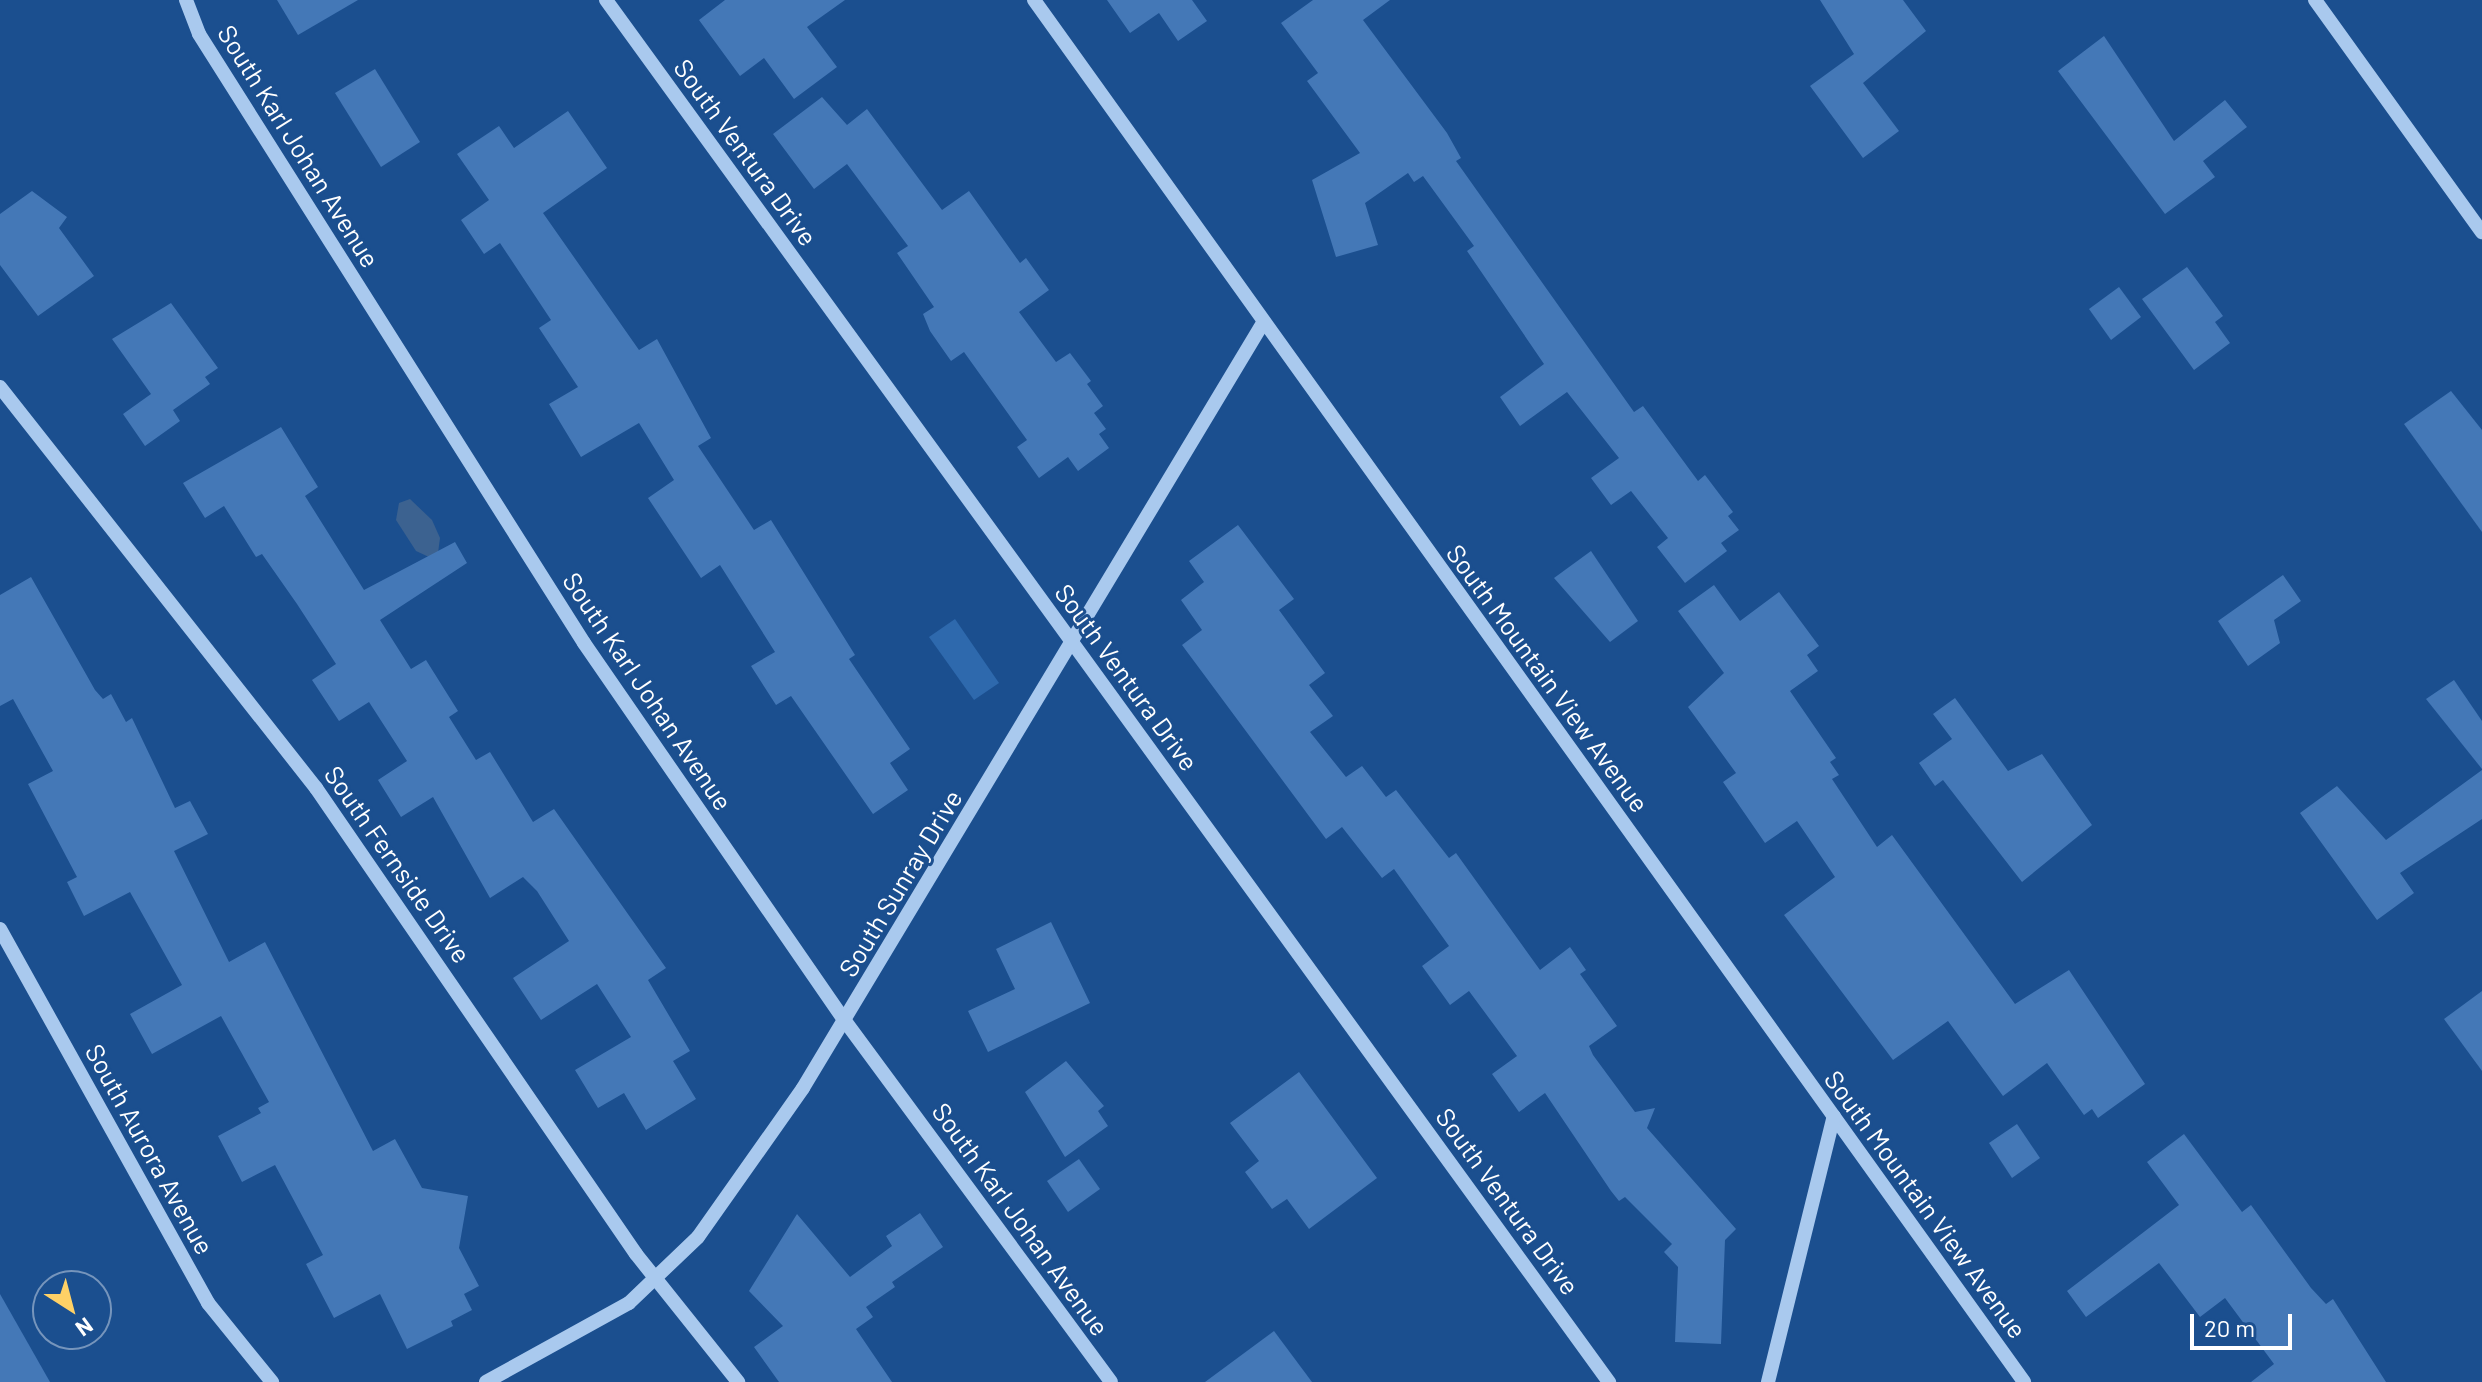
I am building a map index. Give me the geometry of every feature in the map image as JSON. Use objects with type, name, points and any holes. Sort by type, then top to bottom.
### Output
[{"type":"street","name":"South Karl Johan Avenue","points":[[186,0],[199,34],[584,643],[845,1021],[1111,1382]]},
{"type":"street","name":"South Ventura Drive","points":[[606,0],[1609,1382]]},
{"type":"street","name":"South Mountain View Avenue","points":[[1034,0],[2024,1382]]},
{"type":"street","points":[[2315,0],[2482,232]]},
{"type":"street","name":"South Sunray Drive","points":[[486,1382],[606,1318],[655,1279],[698,1237],[845,1021],[1074,644],[1263,323]]},
{"type":"street","name":"South Fernside Drive","points":[[1,390],[316,788],[655,1279],[738,1382]]},
{"type":"street","name":"South Aurora Avenue","points":[[0,929],[208,1303],[272,1382]]},
{"type":"street","points":[[1768,1382],[1834,1116]]},
{"type":"shaded area","points":[[410,499],[432,520],[440,538],[438,553],[429,557],[416,551],[396,520],[399,503]]},
{"type":"shaded area","points":[[955,619],[999,683],[974,700],[929,637]]},
{"type":"building","points":[[277,0],[358,0],[298,35]]},
{"type":"building","points":[[725,0],[845,0],[807,27],[837,67],[794,99],[764,58],[740,76],[699,20]]},
{"type":"building","points":[[1107,0],[1192,0],[1207,21],[1178,41],[1159,13],[1130,33]]},
{"type":"building","points":[[1313,0],[1390,0],[1363,20],[1447,133],[1461,158],[1456,161],[1634,412],[1643,406],[1698,481],[1705,475],[1733,512],[1728,516],[1739,530],[1721,543],[1727,551],[1685,583],[1657,547],[1668,538],[1631,491],[1611,505],[1591,478],[1619,458],[1567,392],[1520,426],[1500,397],[1544,364],[1467,251],[1474,246],[1423,176],[1414,182],[1408,173],[1365,203],[1378,245],[1336,257],[1312,180],[1360,153],[1307,81],[1318,73],[1281,23]]},
{"type":"building","points":[[1820,0],[1903,0],[1926,31],[1863,83],[1899,131],[1863,158],[1810,86],[1854,54]]},
{"type":"building","points":[[2104,36],[2174,141],[2225,100],[2247,127],[2203,161],[2215,177],[2165,214],[2058,71]]},
{"type":"building","points":[[375,69],[420,142],[381,167],[335,93]]},
{"type":"building","points":[[822,97],[847,125],[867,109],[942,210],[969,191],[1020,263],[1026,258],[1049,290],[1019,312],[1056,362],[1070,353],[1091,381],[1087,384],[1103,406],[1094,413],[1106,429],[1099,434],[1109,448],[1078,471],[1068,457],[1039,478],[1017,447],[1027,440],[964,352],[951,361],[930,331],[923,314],[934,307],[897,253],[908,246],[847,164],[814,189],[773,134]]},
{"type":"building","points":[[568,111],[607,168],[543,213],[639,350],[657,339],[711,438],[698,446],[754,530],[771,520],[855,655],[849,659],[910,749],[890,763],[908,790],[873,814],[791,696],[776,705],[751,666],[775,652],[720,565],[701,578],[648,498],[674,480],[639,423],[581,457],[549,404],[578,387],[539,328],[551,320],[500,243],[484,254],[461,220],[489,200],[457,154],[499,126],[514,148]]},
{"type":"building","points":[[32,191],[67,217],[59,228],[94,276],[38,316],[0,265],[0,214]]},
{"type":"building","points":[[2187,267],[2223,316],[2215,322],[2230,343],[2194,370],[2142,299]]},
{"type":"building","points":[[2119,287],[2141,317],[2111,340],[2089,309]]},
{"type":"building","points":[[171,303],[218,368],[205,377],[210,384],[173,410],[180,421],[145,446],[123,414],[151,394],[112,339]]},
{"type":"building","points":[[2451,391],[2482,430],[2482,532],[2404,424]]},
{"type":"building","points":[[281,427],[318,487],[305,496],[364,590],[455,542],[467,563],[380,620],[411,669],[426,660],[458,711],[449,717],[476,760],[490,752],[533,822],[554,809],[666,968],[648,980],[690,1051],[673,1061],[696,1099],[646,1130],[624,1093],[598,1108],[575,1070],[631,1037],[597,984],[541,1020],[513,978],[569,941],[537,891],[523,877],[490,898],[433,797],[401,817],[378,780],[407,761],[369,702],[339,721],[312,680],[336,664],[297,604],[262,554],[256,557],[224,506],[205,518],[183,483]]},
{"type":"building","points":[[1238,525],[1294,599],[1279,610],[1325,673],[1309,685],[1333,716],[1310,732],[1346,777],[1362,766],[1386,797],[1396,790],[1449,858],[1456,853],[1540,970],[1570,947],[1586,970],[1580,974],[1617,1026],[1589,1046],[1593,1055],[1635,1112],[1655,1108],[1647,1128],[1736,1229],[1725,1240],[1721,1344],[1675,1342],[1678,1267],[1664,1252],[1672,1244],[1625,1197],[1619,1201],[1545,1093],[1519,1112],[1492,1074],[1517,1056],[1469,991],[1450,1005],[1422,966],[1449,946],[1394,869],[1382,878],[1342,827],[1326,839],[1182,645],[1202,630],[1181,600],[1204,582],[1189,561]]},
{"type":"building","points":[[1591,551],[1638,621],[1610,642],[1554,578]]},
{"type":"building","points":[[2283,575],[2301,601],[2274,620],[2280,643],[2248,666],[2218,621]]},
{"type":"building","points":[[31,577],[95,690],[103,699],[111,694],[126,722],[132,718],[175,808],[190,801],[208,834],[174,851],[229,962],[265,942],[373,1151],[395,1139],[422,1188],[468,1196],[459,1248],[479,1286],[464,1294],[472,1310],[451,1321],[453,1326],[407,1349],[380,1294],[334,1318],[306,1264],[323,1255],[275,1165],[242,1182],[218,1136],[261,1113],[258,1108],[269,1102],[221,1016],[152,1054],[130,1014],[182,985],[130,892],[84,916],[67,882],[77,877],[28,784],[53,771],[13,699],[0,706],[0,595]]},
{"type":"building","points":[[1714,585],[1740,621],[1779,592],[1819,646],[1807,655],[1818,671],[1790,691],[1836,758],[1830,762],[1839,775],[1832,779],[1877,847],[1892,835],[2015,1004],[2069,970],[2145,1084],[2098,1118],[2092,1109],[2084,1115],[2047,1063],[2003,1096],[1948,1021],[1893,1060],[1784,915],[1835,877],[1797,821],[1765,843],[1723,782],[1736,773],[1688,707],[1724,673],[1678,611]]},
{"type":"building","points":[[2454,680],[2482,721],[2482,769],[2426,699]]},
{"type":"building","points":[[1955,698],[2008,771],[2042,754],[2092,825],[2022,882],[1943,780],[1935,786],[1919,763],[1952,739],[1933,714]]},
{"type":"building","points":[[2482,770],[2482,819],[2400,873],[2414,893],[2377,920],[2300,813],[2337,786],[2386,840]]},
{"type":"building","points":[[1051,922],[1090,1003],[988,1052],[968,1011],[1015,989],[996,949]]},
{"type":"building","points":[[2482,991],[2482,1071],[2444,1019]]},
{"type":"building","points":[[1066,1061],[1104,1106],[1098,1111],[1108,1126],[1065,1157],[1025,1092]]},
{"type":"building","points":[[1299,1072],[1377,1178],[1309,1229],[1287,1199],[1272,1209],[1245,1172],[1259,1161],[1230,1123]]},
{"type":"building","points":[[2017,1124],[2040,1158],[2012,1178],[1989,1143]]},
{"type":"building","points":[[2184,1134],[2242,1212],[2251,1205],[2311,1288],[2326,1304],[2333,1299],[2386,1382],[2251,1382],[2274,1364],[2225,1298],[2200,1317],[2159,1263],[2086,1317],[2067,1291],[2179,1205],[2147,1162]]},
{"type":"building","points":[[1079,1159],[1100,1189],[1068,1212],[1047,1181]]},
{"type":"building","points":[[920,1213],[943,1247],[892,1282],[895,1287],[866,1307],[873,1317],[856,1329],[892,1382],[779,1382],[754,1347],[783,1326],[749,1291],[797,1214],[850,1277],[892,1246],[886,1236]]},
{"type":"building","points":[[0,1294],[50,1382],[0,1382]]},
{"type":"building","points":[[1274,1331],[1312,1382],[1205,1382]]}]
